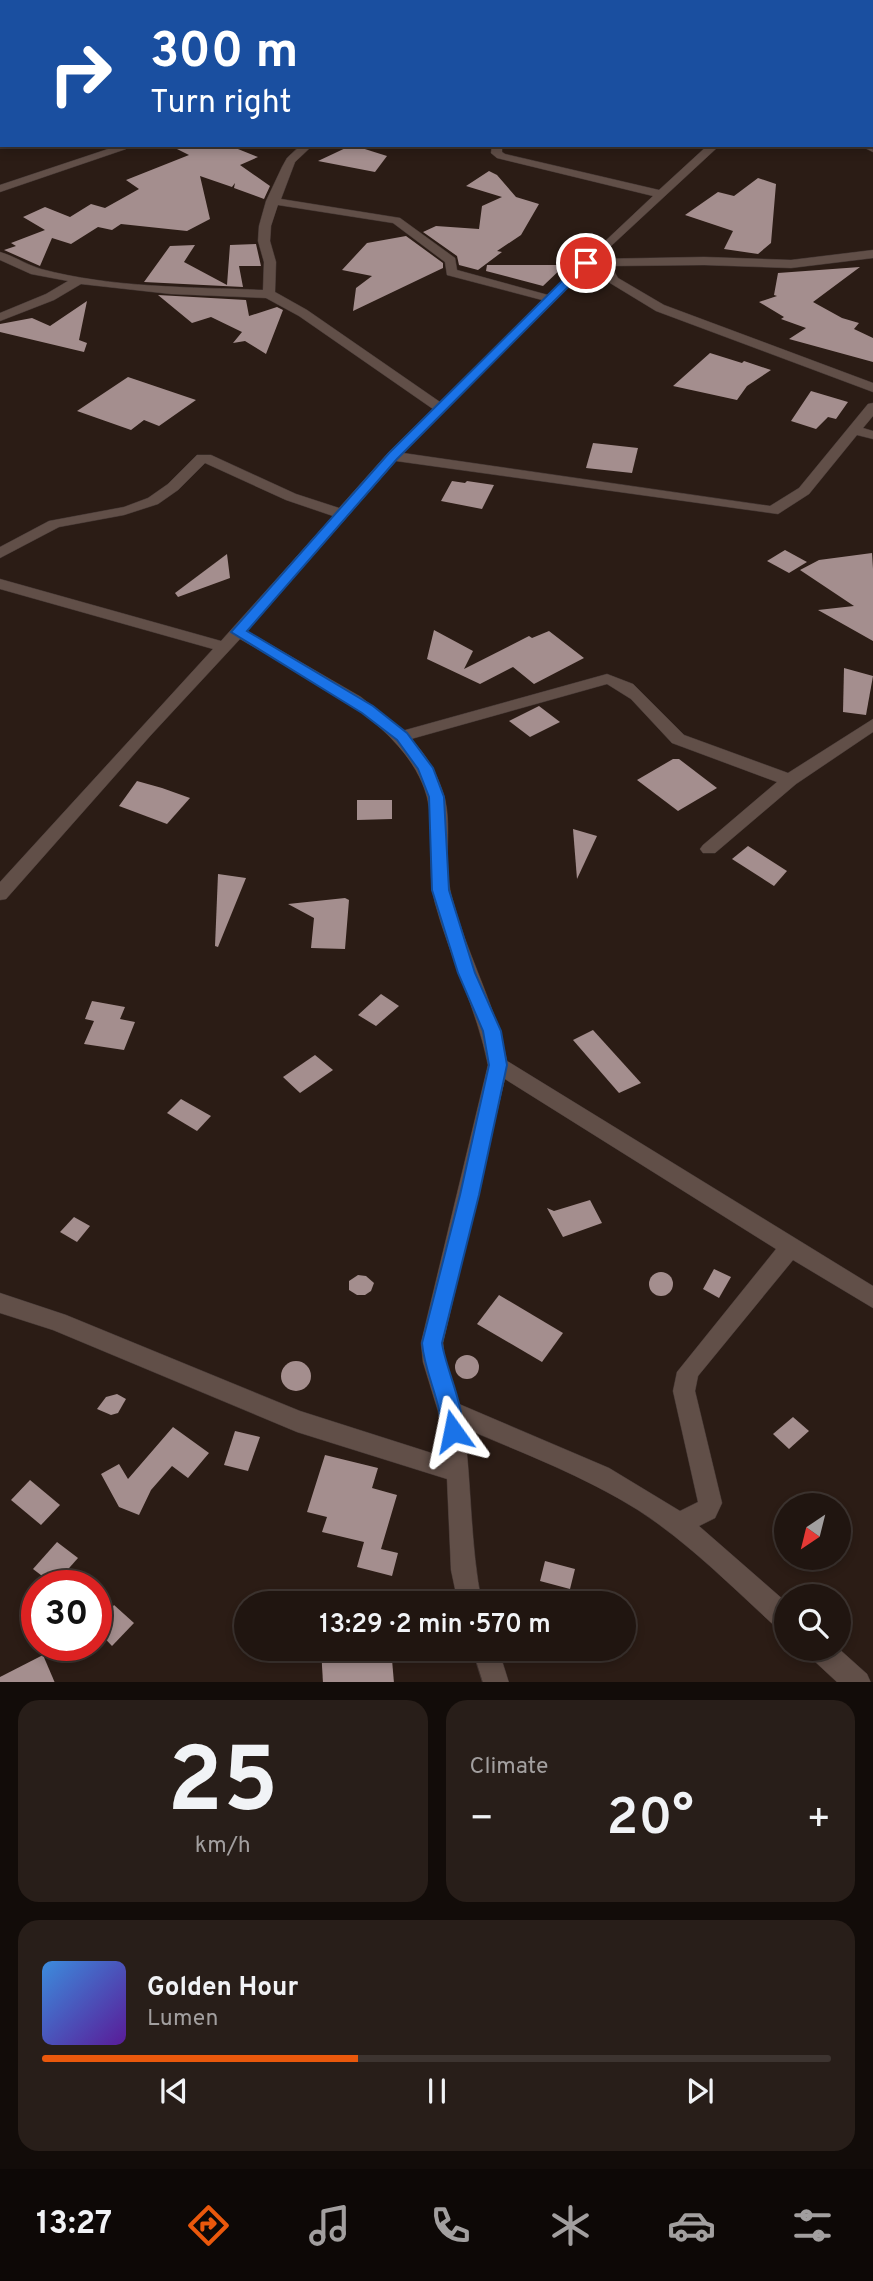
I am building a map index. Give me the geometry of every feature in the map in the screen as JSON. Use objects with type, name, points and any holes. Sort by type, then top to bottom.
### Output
[{"type":"street","points":[[0,189],[117,147]]},
{"type":"street","points":[[269,294],[270,262],[264,241],[272,201],[291,160],[306,147]]},
{"type":"street","points":[[497,147],[496,153],[501,156],[660,194]]},
{"type":"street","points":[[0,894],[239,632],[393,456],[586,263],[713,147]]},
{"type":"street","points":[[272,201],[396,220],[452,261],[451,272],[550,299]]},
{"type":"street","points":[[586,263],[704,261],[792,264],[873,254]]},
{"type":"street","points":[[0,256],[35,271],[79,280],[172,290],[269,294],[303,313],[440,408]]},
{"type":"street","points":[[603,263],[614,281],[660,308],[873,388]]},
{"type":"street","points":[[0,317],[50,296],[79,280]]},
{"type":"street","points":[[393,456],[773,511],[804,491],[873,407]]},
{"type":"street","points":[[855,430],[873,435]]},
{"type":"street","points":[[0,554],[25,538],[71,519],[131,510],[152,501],[170,490],[202,458],[291,498],[342,514]]},
{"type":"street","points":[[0,584],[224,647]]},
{"type":"street","points":[[239,632],[368,709],[402,736],[425,768],[436,797],[440,890],[467,973],[492,1031],[498,1065],[470,1195],[432,1343],[434,1362],[450,1411],[458,1472],[463,1570],[467,1591]]},
{"type":"street","points":[[402,736],[607,679],[624,684],[667,731],[678,739],[790,780]]},
{"type":"street","points":[[709,849],[790,780],[873,724]]},
{"type":"street","points":[[498,1065],[873,1298]]},
{"type":"street","points":[[677,1525],[707,1510],[710,1503],[684,1391],[684,1379],[790,1248]]},
{"type":"street","points":[[0,1303],[58,1322],[297,1421],[458,1472]]},
{"type":"street","points":[[450,1411],[611,1482],[677,1525],[774,1609]]},
{"type":"street","points":[[489,1661],[496,1682]]},
{"type":"street","points":[[834,1661],[858,1682]]},
{"type":"building","points":[[173,147],[233,147],[258,157],[240,165],[270,186],[264,199],[234,188],[235,183],[232,187],[200,176],[210,219],[187,231],[121,224],[112,230],[98,227],[71,244],[52,238],[40,266],[4,250],[16,246],[11,243],[45,230],[23,217],[45,207],[70,217],[91,204],[105,208],[139,189],[126,180],[189,155]]},
{"type":"building","points":[[348,147],[358,147],[387,156],[375,172],[318,161]]},
{"type":"building","points":[[489,171],[497,175],[516,197],[539,204],[521,235],[497,251],[502,252],[478,270],[459,265],[457,256],[423,232],[436,226],[479,229],[482,206],[502,197],[466,186]]},
{"type":"building","points":[[758,178],[776,184],[771,243],[758,254],[724,249],[733,231],[685,215],[718,192],[734,196]]},
{"type":"building","points":[[406,236],[443,263],[443,268],[353,311],[356,288],[372,276],[342,270],[367,243]]},
{"type":"building","points":[[256,244],[261,266],[239,266],[243,287],[144,282],[170,246],[195,245],[184,262],[227,285],[230,245]]},
{"type":"building","points":[[487,265],[565,265],[543,286],[486,271]]},
{"type":"building","points":[[860,267],[813,302],[842,318],[859,323],[854,329],[873,338],[873,362],[789,339],[806,328],[781,319],[784,317],[759,302],[777,296],[774,295],[778,273]]},
{"type":"building","points":[[158,295],[246,300],[249,316],[277,307],[283,310],[266,354],[245,341],[233,343],[242,332],[211,317],[192,323]]},
{"type":"building","points":[[87,301],[79,340],[87,343],[84,352],[0,332],[0,324],[32,318],[50,326]]},
{"type":"building","points":[[710,353],[771,370],[747,386],[737,400],[673,386]]},
{"type":"building","points":[[128,377],[196,400],[159,426],[144,420],[131,430],[77,411]]},
{"type":"building","points":[[811,391],[848,402],[836,419],[828,417],[816,429],[791,421]]},
{"type":"building","points":[[593,443],[638,448],[632,473],[586,468]]},
{"type":"building","points":[[452,481],[494,485],[482,509],[441,501]]},
{"type":"building","points":[[785,550],[807,562],[789,573],[767,561]]},
{"type":"building","points":[[872,553],[873,641],[818,610],[854,606],[800,570],[819,560]]},
{"type":"building","points":[[227,554],[230,578],[178,597],[175,593]]},
{"type":"building","points":[[434,630],[473,651],[464,669],[529,636],[532,638],[549,631],[584,658],[534,684],[513,667],[480,684],[427,659]]},
{"type":"building","points":[[844,668],[873,676],[866,715],[843,712]]},
{"type":"building","points":[[539,706],[560,722],[530,737],[509,721]]},
{"type":"building","points":[[673,759],[679,759],[717,788],[678,811],[637,780]]},
{"type":"building","points":[[137,781],[190,798],[167,824],[119,806]]},
{"type":"building","points":[[357,800],[392,800],[392,819],[357,820]]},
{"type":"building","points":[[573,829],[597,836],[577,879]]},
{"type":"building","points":[[748,846],[787,871],[774,886],[732,859]]},
{"type":"building","points":[[218,874],[246,878],[218,947],[215,946]]},
{"type":"building","points":[[345,898],[349,900],[345,949],[311,948],[314,918],[288,904]]},
{"type":"building","points":[[381,994],[399,1006],[376,1026],[358,1015]]},
{"type":"building","points":[[92,1001],[125,1007],[120,1019],[135,1022],[124,1050],[84,1044],[94,1021],[85,1019]]},
{"type":"building","points":[[593,1030],[641,1083],[619,1093],[573,1040]]},
{"type":"building","points":[[315,1055],[333,1070],[300,1093],[283,1077]]},
{"type":"building","points":[[181,1099],[211,1116],[197,1131],[167,1113]]},
{"type":"building","points":[[590,1200],[602,1223],[563,1237],[547,1208],[554,1211]]},
{"type":"building","points":[[74,1217],[90,1226],[77,1242],[60,1232]]},
{"type":"building","points":[[714,1269],[731,1277],[719,1298],[703,1289]]},
{"type":"building","points":[[661,1272],[670,1275],[673,1284],[670,1293],[661,1296],[652,1293],[649,1284],[652,1275]]},
{"type":"building","points":[[358,1275],[366,1276],[374,1283],[371,1291],[365,1295],[357,1295],[349,1290],[349,1281]]},
{"type":"building","points":[[499,1295],[563,1333],[542,1362],[477,1324]]},
{"type":"building","points":[[467,1355],[478,1362],[479,1367],[472,1378],[467,1379],[456,1372],[455,1367],[462,1356]]},
{"type":"building","points":[[296,1361],[307,1365],[311,1376],[307,1387],[296,1391],[285,1387],[281,1376],[285,1365]]},
{"type":"building","points":[[117,1394],[126,1399],[118,1413],[111,1415],[97,1409],[106,1397]]},
{"type":"building","points":[[793,1417],[809,1431],[789,1449],[773,1434]]},
{"type":"building","points":[[173,1427],[209,1453],[188,1478],[172,1466],[151,1490],[139,1515],[119,1507],[101,1474],[119,1464],[128,1479]]},
{"type":"building","points":[[235,1431],[260,1437],[248,1471],[224,1465]]},
{"type":"building","points":[[325,1455],[378,1468],[372,1488],[397,1495],[381,1549],[398,1553],[392,1576],[357,1567],[364,1542],[322,1532],[327,1517],[307,1512]]},
{"type":"building","points":[[30,1480],[60,1505],[41,1525],[11,1500]]},
{"type":"building","points":[[57,1542],[78,1558],[67,1570],[33,1569]]},
{"type":"building","points":[[545,1561],[575,1569],[570,1589],[540,1581]]},
{"type":"building","points":[[114,1605],[134,1623],[112,1646]]},
{"type":"building","points":[[31,1661],[46,1661],[55,1682],[0,1682],[0,1677]]},
{"type":"building","points":[[322,1661],[392,1661],[394,1682],[323,1682]]},
{"type":"route","points":[[453,1431],[450,1411],[434,1362],[432,1343],[470,1195],[498,1065],[492,1031],[467,973],[440,890],[436,797],[425,768],[402,736],[368,709],[239,632],[393,456],[586,263]]}]
